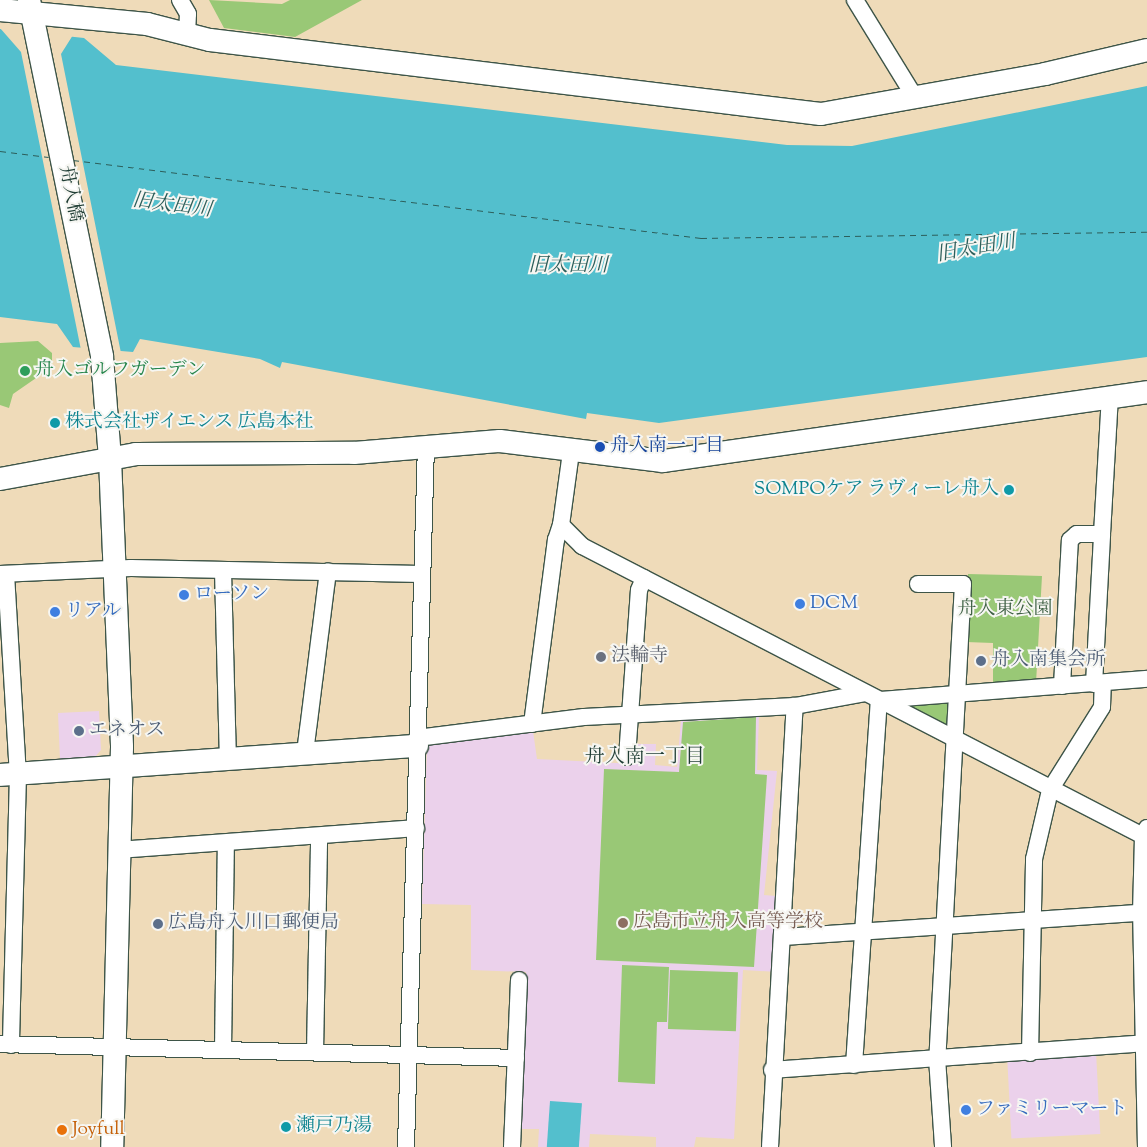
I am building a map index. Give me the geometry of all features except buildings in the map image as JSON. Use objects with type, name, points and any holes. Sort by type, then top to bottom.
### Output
[{"type":"street","points":[[180,0],[188,14],[187,34]]},
{"type":"street","points":[[855,0],[914,96]]},
{"type":"street","points":[[0,10],[147,24],[187,34],[792,112],[821,114],[1045,74],[1147,50]]},
{"type":"street","name":"舟入橋","points":[[32,14],[102,357],[110,459],[122,767],[112,1147]]},
{"type":"street","points":[[0,479],[110,459],[236,451],[354,453],[426,445],[500,442],[571,452],[663,461],[1147,392]]},
{"type":"street","points":[[1030,1053],[1030,921],[1034,859],[1050,790],[1102,707],[1098,683],[1102,534],[1110,397]]},
{"type":"street","points":[[406,1147],[426,445]]},
{"type":"street","points":[[532,724],[556,540],[562,526],[571,452]]},
{"type":"street","points":[[562,526],[582,546],[872,697],[954,742],[1050,790],[1146,834],[1144,913],[1146,1147]]},
{"type":"street","points":[[1062,686],[1070,540],[1077,534],[1102,534]]},
{"type":"street","points":[[421,574],[113,568],[3,574],[9,774],[6,1044],[516,1058]]},
{"type":"street","points":[[223,571],[228,758]]},
{"type":"street","points":[[305,753],[328,571]]},
{"type":"street","points":[[627,757],[639,590],[644,578]]},
{"type":"street","points":[[918,584],[963,584],[943,925],[938,1058],[943,1147]]},
{"type":"street","points":[[9,774],[305,753],[417,742],[532,724],[795,706],[872,697],[957,693],[1147,679]]},
{"type":"street","points":[[854,1065],[865,930],[872,697]]},
{"type":"street","points":[[770,1147],[772,1070],[784,937],[795,706]]},
{"type":"street","points":[[119,850],[226,846],[416,828]]},
{"type":"street","points":[[315,1052],[319,838]]},
{"type":"street","points":[[223,1050],[226,846]]},
{"type":"street","points":[[784,937],[865,930],[1144,913]]},
{"type":"street","points":[[512,1147],[519,980]]},
{"type":"street","points":[[772,1070],[1145,1044]]},
{"type":"shaded area","name":"エネオス","points":[[99,711],[101,750],[94,758],[60,760],[58,713]]},
{"type":"shaded area","name":"広島市立舟入高等学校","points":[[759,716],[757,770],[777,771],[764,895],[776,896],[774,941],[780,946],[777,972],[743,970],[734,1139],[696,1137],[694,1147],[656,1147],[656,1137],[590,1134],[589,1147],[538,1147],[539,1129],[519,1129],[526,972],[471,970],[471,905],[422,904],[427,746],[430,742],[533,731],[537,759],[636,764],[638,744],[656,744],[655,765],[677,767],[681,720]]},
{"type":"shaded area","points":[[1096,1052],[1100,1134],[1011,1139],[1007,1057]]},
{"type":"green space","points":[[209,0],[282,4],[290,0],[362,0],[295,37],[224,28]]},
{"type":"green space","name":"舟入ゴルフガーデン","points":[[38,341],[52,353],[52,367],[13,394],[9,408],[0,405],[0,343]]},
{"type":"green space","name":"舟入東公園","points":[[968,574],[1042,576],[1036,683],[993,686],[993,643],[966,642]]},
{"type":"green space","points":[[948,701],[950,728],[904,706]]},
{"type":"green space","points":[[756,717],[755,774],[767,775],[754,967],[596,960],[604,769],[679,772],[683,722]]},
{"type":"green space","points":[[622,965],[669,967],[667,1022],[657,1022],[655,1084],[618,1082]]},
{"type":"green space","points":[[670,970],[738,972],[736,1031],[668,1029]]},
{"type":"water","name":"旧太田川","points":[[0,29],[84,38],[116,65],[787,145],[852,146],[1147,86],[1147,357],[659,423],[587,413],[586,419],[282,362],[280,368],[260,359],[140,339],[133,352],[73,347],[57,324],[0,317]]},
{"type":"water","points":[[550,1101],[582,1103],[579,1147],[547,1147]]},
{"type":"pier","points":[[0,28],[73,35],[61,54],[121,353],[81,350],[21,52]]},
{"type":"ferry route","points":[[0,151],[49,157]]},
{"type":"ferry route","points":[[73,160],[701,238],[1147,232]]},
{"type":"place","name":"舟入ゴルフガーデン","points":[[25,371]]},
{"type":"place","name":"株式会社ザイエンス 広島本社","points":[[55,423]]},
{"type":"place","name":"舟入南一丁目","points":[[600,447]]},
{"type":"place","name":"SOMPOケア ラヴィーレ舟入","points":[[1009,490]]},
{"type":"place","name":"ローソン","points":[[184,595]]},
{"type":"place","name":"DCM","points":[[800,604]]},
{"type":"place","name":"リアル","points":[[55,612]]},
{"type":"place","name":"法輪寺","points":[[601,657]]},
{"type":"place","name":"舟入南集会所","points":[[981,661]]},
{"type":"place","name":"エネオス","points":[[79,731]]},
{"type":"place","name":"広島市立舟入高等学校","points":[[623,923]]},
{"type":"place","name":"広島舟入川口郵便局","points":[[158,924]]},
{"type":"place","name":"ファミリーマート","points":[[966,1110]]},
{"type":"place","name":"瀬戸乃湯","points":[[286,1127]]},
{"type":"place","name":"Joyfull","points":[[62,1130]]},
{"type":"district","name":"舟入南一丁目","points":[[645,757]]}]
